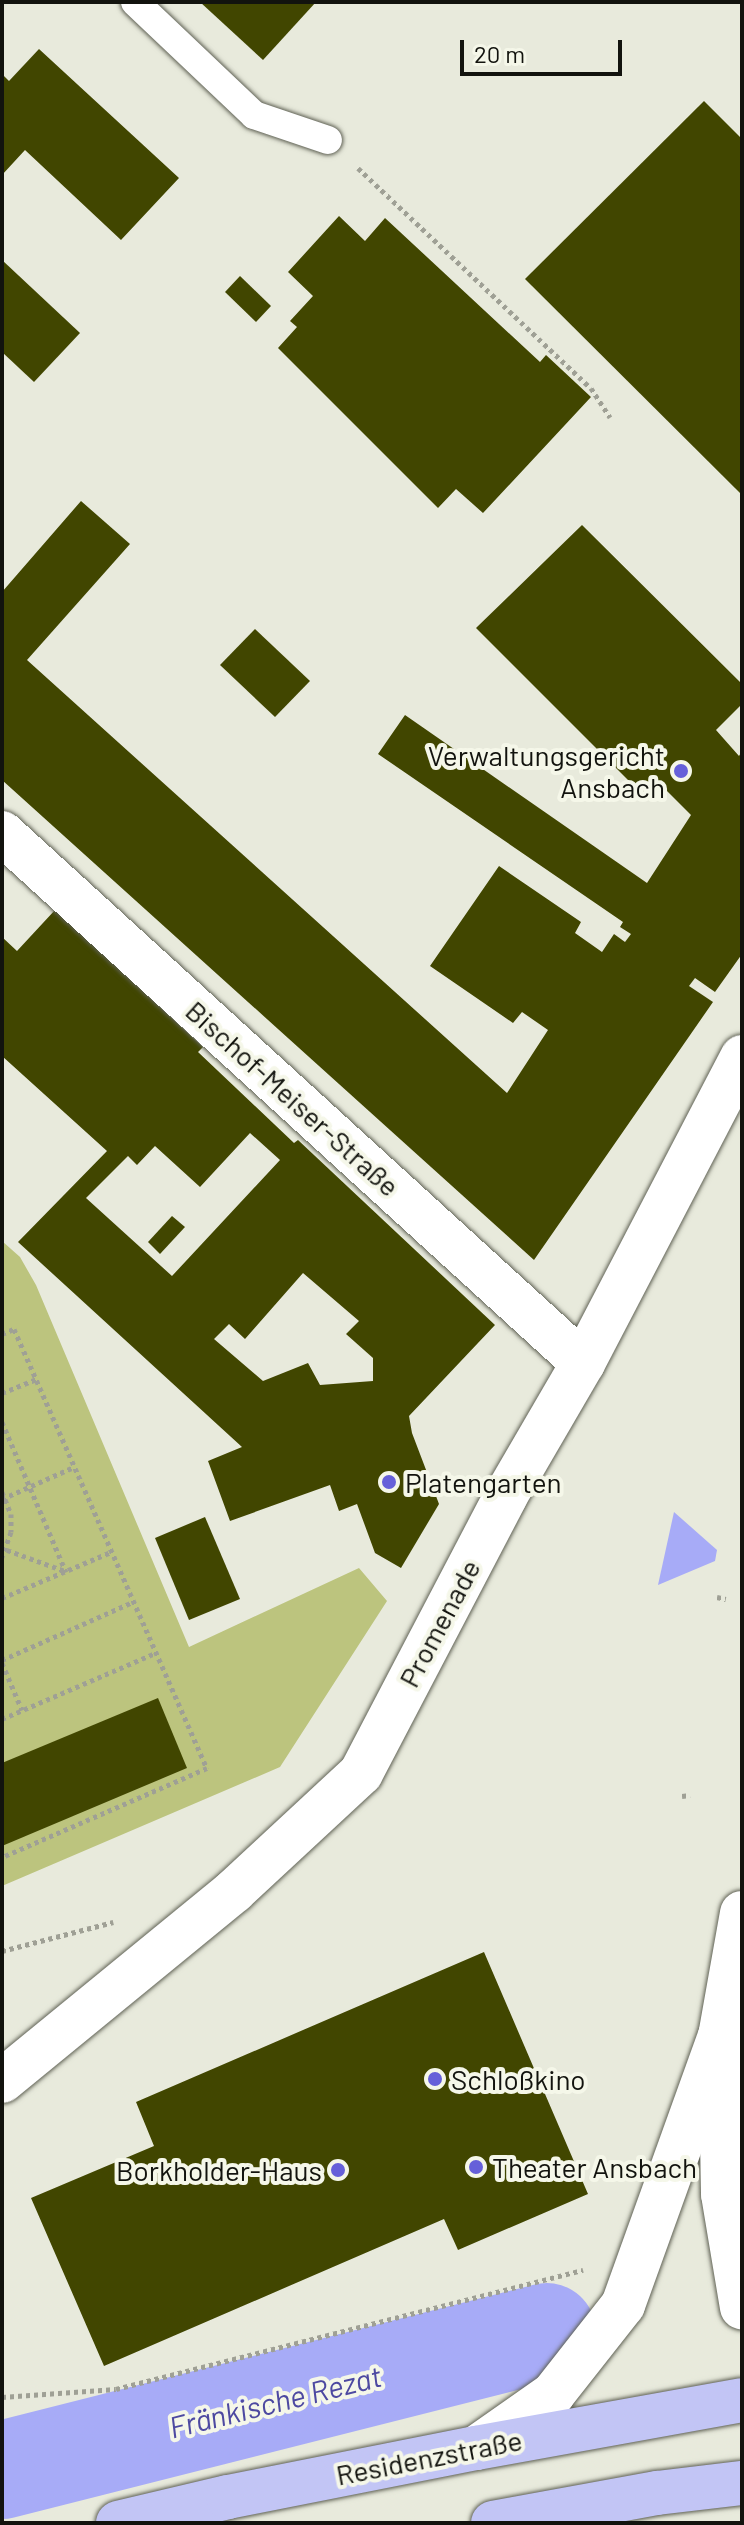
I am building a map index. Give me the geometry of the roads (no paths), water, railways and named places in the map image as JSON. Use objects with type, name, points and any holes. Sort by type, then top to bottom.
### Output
[{"type":"main road","name":"Residenzstraße","points":[[118,2523],[228,2497],[476,2448],[742,2400]]},
{"type":"main road","points":[[493,2523],[646,2495],[742,2483]]},
{"type":"street","name":"Bischof-Meiser-Straße","points":[[2,833],[583,1363]]},
{"type":"street","name":"Promenade","points":[[2,2081],[234,1891],[361,1773],[505,1497],[583,1363],[742,1057]]},
{"type":"street","points":[[742,1913],[731,2037],[723,2194],[742,2307]]},
{"type":"street","points":[[476,2448],[553,2394],[623,2305],[731,2037]]},
{"type":"lane","points":[[135,2],[254,115],[328,140]]},
{"type":"water","points":[[674,1512],[717,1550],[715,1561],[658,1585]]},
{"type":"waterway","name":"Fränkische Rezat","points":[[2,2470],[547,2332]]},
{"type":"place","name":"Verwaltungsgericht Ansbach","points":[[681,771]]},
{"type":"place","name":"Platengarten","points":[[389,1482]]},
{"type":"place","name":"Schloßkino","points":[[435,2079]]},
{"type":"place","name":"Theater Ansbach","points":[[476,2167]]},
{"type":"place","name":"Borkholder-Haus","points":[[338,2170]]}]
